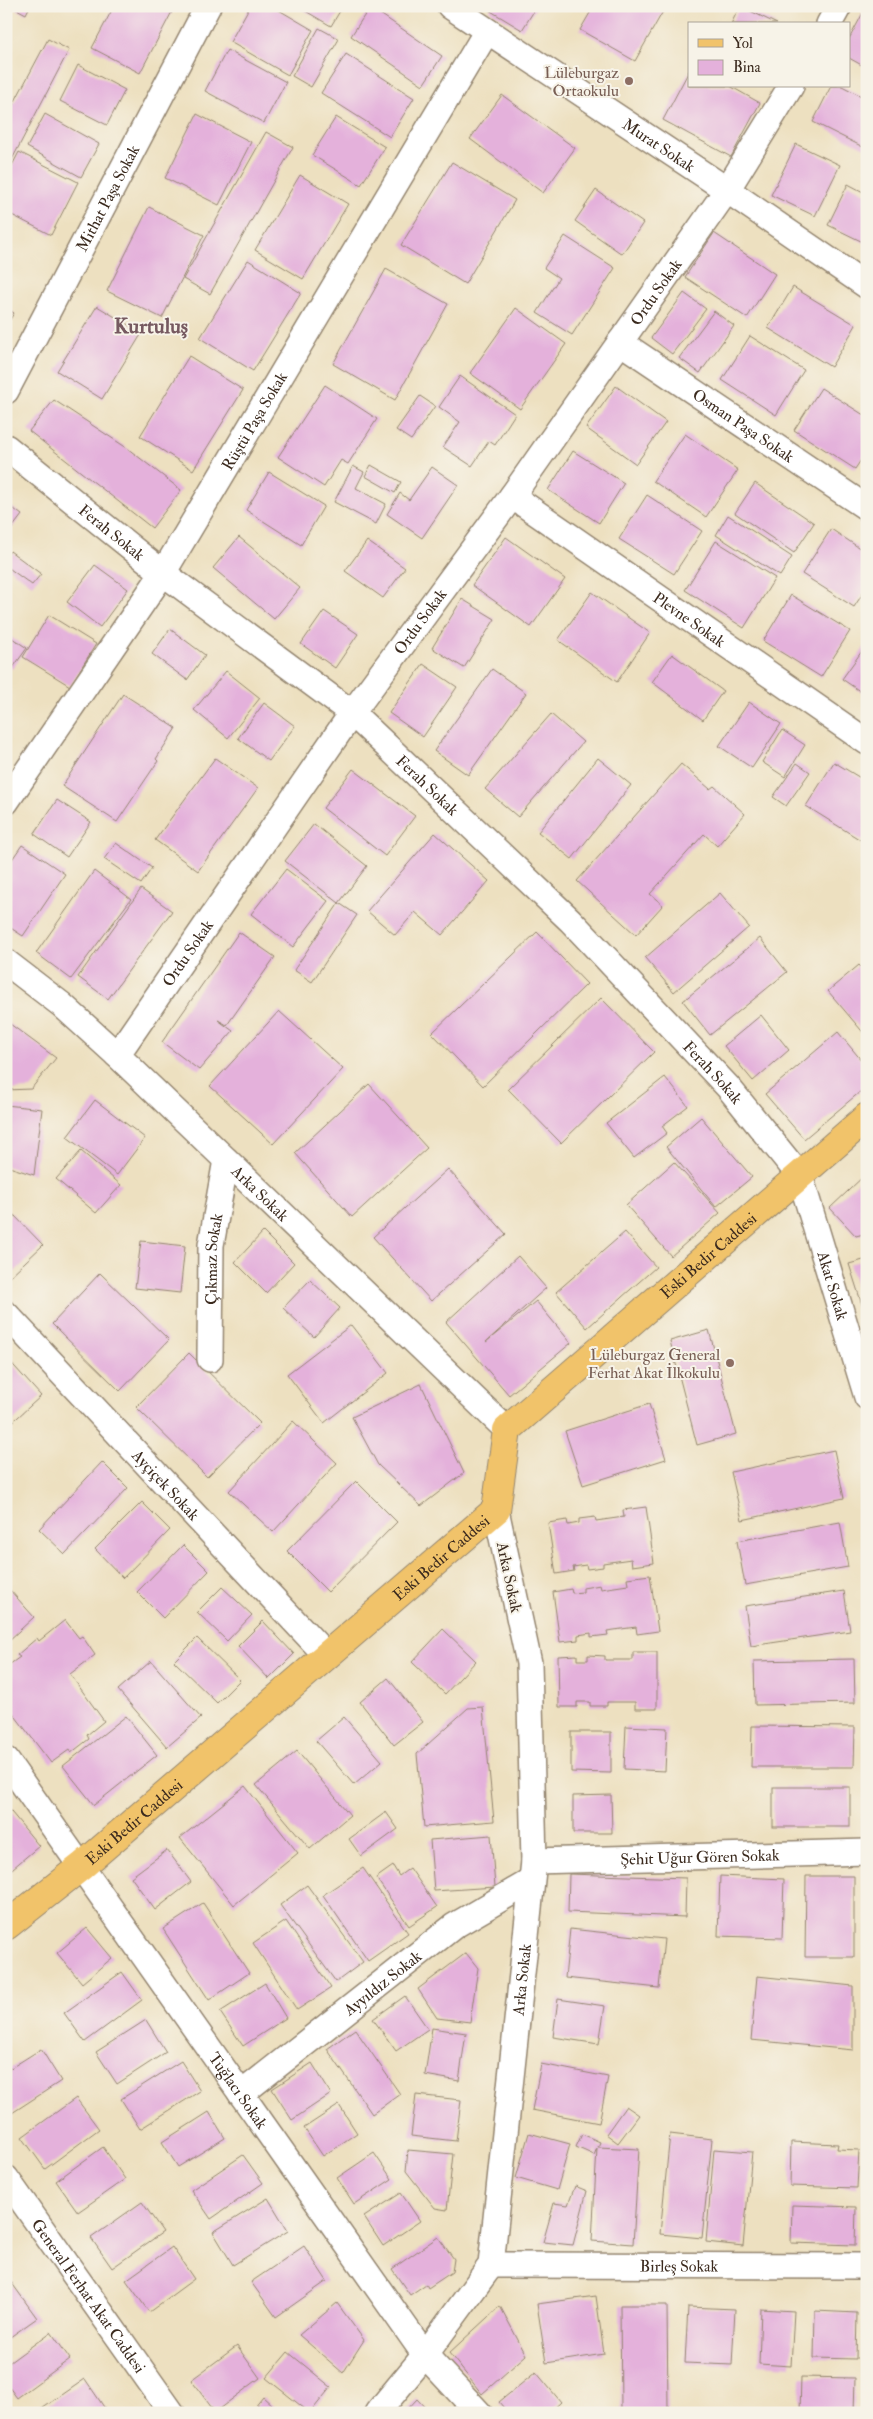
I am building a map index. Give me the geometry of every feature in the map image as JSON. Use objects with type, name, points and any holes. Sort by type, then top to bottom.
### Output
[{"type":"main road","name":"Eski Bedir Caddesi","points":[[6,1926],[82,1866],[496,1510],[508,1430],[867,1117]]},
{"type":"street","name":"Mithat Paşa Sokak","points":[[6,391],[208,6]]},
{"type":"street","name":"Murat Sokak","points":[[450,6],[727,190],[867,286]]},
{"type":"street","points":[[830,22],[839,6]]},
{"type":"street","name":"Rüştü Paşa Sokak","points":[[6,802],[163,573],[486,31]]},
{"type":"street","name":"Ordu Sokak","points":[[117,1055],[352,713],[512,496],[727,190],[789,88]]},
{"type":"street","name":"Osman Paşa Sokak","points":[[620,342],[867,508]]},
{"type":"street","name":"Ferah Sokak","points":[[6,448],[163,573],[352,713],[570,920],[728,1087],[800,1176]]},
{"type":"street","name":"Plevne Sokak","points":[[512,496],[867,742]]},
{"type":"street","name":"Arka Sokak","points":[[6,962],[62,1005],[117,1055],[508,1430]]},
{"type":"street","name":"Çıkmaz Sokak","points":[[210,1359],[211,1245],[226,1160]]},
{"type":"street","name":"Akat Sokak","points":[[800,1176],[867,1397]]},
{"type":"street","name":"Ayçiçek Sokak","points":[[6,1314],[326,1656]]},
{"type":"street","name":"Arka Sokak","points":[[377,2413],[425,2356],[491,2265],[532,1871],[528,1663],[496,1510]]},
{"type":"street","name":"Tuğlacı Sokak","points":[[6,1760],[425,2356],[479,2413]]},
{"type":"street","name":"Şehit Uğur Gören Sokak","points":[[532,1871],[867,1852]]},
{"type":"street","name":"Ayyıldız Sokak","points":[[241,2094],[454,1926],[532,1871]]},
{"type":"street","name":"General Ferhat Akat Caddesi","points":[[6,2178],[172,2413]]},
{"type":"street","name":"Birleş Sokak","points":[[491,2265],[867,2266]]},
{"type":"building","points":[[11,6],[30,6],[26,14]]},
{"type":"building","points":[[114,6],[175,6],[140,73],[92,48]]},
{"type":"building","points":[[250,6],[272,6],[313,30],[288,75],[230,42]]},
{"type":"building","points":[[297,6],[343,6],[331,26]]},
{"type":"building","points":[[492,6],[537,6],[522,30],[489,10]]},
{"type":"building","points":[[594,6],[666,6],[635,61],[580,30]]},
{"type":"building","points":[[740,6],[773,22],[732,22]]},
{"type":"building","points":[[370,7],[442,56],[423,85],[351,36]]},
{"type":"building","points":[[863,13],[867,15],[867,68],[850,59],[850,37]]},
{"type":"building","points":[[319,28],[339,39],[311,87],[292,76]]},
{"type":"building","points":[[48,39],[69,50],[6,171],[6,118]]},
{"type":"building","points":[[227,50],[286,82],[264,123],[205,91]]},
{"type":"building","points":[[346,54],[414,98],[390,137],[321,93]]},
{"type":"building","points":[[78,65],[125,90],[107,125],[60,101]]},
{"type":"building","points":[[688,73],[688,88],[734,88],[760,103],[731,157],[663,120]]},
{"type":"building","points":[[830,88],[846,88],[867,99],[867,149],[813,122]]},
{"type":"building","points":[[502,95],[575,148],[543,193],[470,139]]},
{"type":"building","points":[[45,114],[99,144],[81,177],[27,147]]},
{"type":"building","points":[[197,114],[251,142],[219,205],[165,178]]},
{"type":"building","points":[[336,117],[385,147],[361,185],[312,155]]},
{"type":"building","points":[[266,132],[293,147],[210,294],[183,279]]},
{"type":"building","points":[[796,144],[840,165],[815,216],[771,195]]},
{"type":"building","points":[[19,152],[78,182],[51,235],[6,212],[6,177]]},
{"type":"building","points":[[452,162],[515,200],[465,284],[401,245]]},
{"type":"building","points":[[300,175],[348,204],[303,279],[255,250]]},
{"type":"building","points":[[848,184],[867,194],[867,244],[828,225]]},
{"type":"building","points":[[596,190],[643,223],[622,254],[575,221]]},
{"type":"building","points":[[149,207],[204,235],[162,318],[107,291]]},
{"type":"building","points":[[714,233],[775,274],[747,318],[685,277]]},
{"type":"building","points":[[565,236],[615,268],[572,335],[537,313],[559,278],[544,268]]},
{"type":"building","points":[[248,260],[301,293],[253,371],[200,338]]},
{"type":"building","points":[[386,269],[448,304],[395,400],[333,364]]},
{"type":"building","points":[[793,287],[856,325],[831,367],[768,328]]},
{"type":"building","points":[[684,293],[706,309],[672,354],[651,338]]},
{"type":"building","points":[[97,306],[142,333],[102,399],[57,371]]},
{"type":"building","points":[[6,308],[14,313],[6,326]]},
{"type":"building","points":[[516,308],[566,344],[520,409],[470,373]]},
{"type":"building","points":[[714,311],[734,326],[700,373],[679,358]]},
{"type":"building","points":[[750,336],[804,370],[776,415],[722,380]]},
{"type":"building","points":[[189,356],[243,390],[193,470],[140,436]]},
{"type":"building","points":[[460,376],[515,414],[495,445],[489,441],[472,466],[443,447],[460,422],[439,407]]},
{"type":"building","points":[[325,385],[377,419],[348,464],[341,460],[324,487],[278,457]]},
{"type":"building","points":[[616,386],[666,422],[636,464],[586,428]]},
{"type":"building","points":[[821,388],[867,417],[867,451],[855,469],[794,430]]},
{"type":"building","points":[[420,396],[435,406],[411,440],[396,430]]},
{"type":"building","points":[[54,400],[127,448],[181,490],[152,528],[29,431]]},
{"type":"building","points":[[685,434],[738,470],[706,517],[653,481]]},
{"type":"building","points":[[573,451],[624,483],[599,523],[548,490]]},
{"type":"building","points":[[371,465],[401,482],[395,493],[365,476]]},
{"type":"building","points":[[353,466],[364,472],[356,488],[386,504],[376,524],[334,502]]},
{"type":"building","points":[[432,467],[458,485],[422,538],[387,514],[400,493],[409,500]]},
{"type":"building","points":[[269,472],[324,506],[301,545],[246,510]]},
{"type":"building","points":[[755,483],[814,523],[794,553],[735,513]]},
{"type":"building","points":[[647,495],[702,531],[674,574],[619,539]]},
{"type":"building","points":[[6,503],[22,515],[6,536]]},
{"type":"building","points":[[728,515],[792,557],[780,576],[716,535]]},
{"type":"building","points":[[831,529],[867,553],[867,587],[854,607],[802,574]]},
{"type":"building","points":[[239,537],[300,588],[274,619],[213,568]]},
{"type":"building","points":[[506,537],[565,579],[531,627],[472,585]]},
{"type":"building","points":[[367,541],[405,568],[383,598],[345,571]]},
{"type":"building","points":[[716,541],[775,578],[744,628],[685,590]]},
{"type":"building","points":[[10,551],[41,574],[32,585],[6,566],[6,556]]},
{"type":"building","points":[[95,565],[128,589],[100,627],[67,602]]},
{"type":"building","points":[[592,592],[650,633],[617,682],[558,640]]},
{"type":"building","points":[[791,595],[850,631],[821,677],[763,641]]},
{"type":"building","points":[[462,599],[495,619],[464,668],[432,648]]},
{"type":"building","points":[[324,611],[358,634],[335,668],[301,644]]},
{"type":"building","points":[[49,615],[96,644],[70,686],[23,657]]},
{"type":"building","points":[[170,629],[205,655],[187,680],[152,654]]},
{"type":"building","points":[[6,634],[27,648],[12,669],[6,665]]},
{"type":"building","points":[[867,644],[867,696],[842,679]]},
{"type":"building","points":[[672,654],[723,691],[703,720],[652,682]]},
{"type":"building","points":[[423,664],[457,687],[423,737],[389,713]]},
{"type":"building","points":[[492,669],[526,693],[468,775],[434,751]]},
{"type":"building","points":[[226,671],[260,698],[228,738],[194,710]]},
{"type":"building","points":[[123,694],[176,728],[156,759],[158,761],[117,822],[62,786]]},
{"type":"building","points":[[749,702],[781,724],[752,768],[719,746]]},
{"type":"building","points":[[264,703],[295,726],[269,761],[238,738]]},
{"type":"building","points":[[551,714],[583,742],[518,817],[485,789]]},
{"type":"building","points":[[782,730],[805,745],[785,777],[762,762]]},
{"type":"building","points":[[215,758],[258,788],[198,871],[155,840]]},
{"type":"building","points":[[598,758],[631,785],[572,859],[538,832]]},
{"type":"building","points":[[834,762],[867,782],[867,844],[806,806]]},
{"type":"building","points":[[797,763],[810,772],[786,806],[773,797]]},
{"type":"building","points":[[681,764],[710,789],[714,786],[745,814],[717,846],[704,834],[650,894],[663,905],[636,935],[577,881]]},
{"type":"building","points":[[353,769],[415,816],[385,856],[323,808]]},
{"type":"building","points":[[57,800],[91,822],[67,857],[34,834]]},
{"type":"building","points":[[314,824],[367,866],[339,903],[285,861]]},
{"type":"building","points":[[435,833],[489,881],[442,935],[415,912],[395,935],[367,911]]},
{"type":"building","points":[[116,843],[152,868],[141,884],[104,859]]},
{"type":"building","points":[[22,845],[65,874],[23,936],[6,925],[6,868]]},
{"type":"building","points":[[286,869],[328,901],[293,947],[251,914]]},
{"type":"building","points":[[94,871],[131,899],[71,979],[36,953]]},
{"type":"building","points":[[141,889],[172,911],[108,999],[78,977]]},
{"type":"building","points":[[720,893],[749,927],[674,992],[645,958]]},
{"type":"building","points":[[339,903],[357,915],[312,982],[294,970]]},
{"type":"building","points":[[239,932],[275,957],[227,1025],[218,1020],[233,1031],[199,1070],[162,1042]]},
{"type":"building","points":[[537,932],[587,984],[483,1086],[432,1033]]},
{"type":"building","points":[[760,938],[787,972],[710,1035],[683,1001]]},
{"type":"building","points":[[859,965],[867,973],[867,1037],[828,991]]},
{"type":"building","points":[[601,998],[654,1052],[561,1143],[508,1089]]},
{"type":"building","points":[[279,1011],[343,1069],[273,1144],[210,1086]]},
{"type":"building","points":[[761,1015],[789,1050],[753,1081],[724,1046]]},
{"type":"building","points":[[6,1021],[56,1058],[31,1089],[6,1090]]},
{"type":"building","points":[[838,1032],[867,1067],[867,1086],[804,1139],[765,1094]]},
{"type":"building","points":[[665,1077],[688,1106],[662,1126],[667,1133],[634,1158],[606,1123]]},
{"type":"building","points":[[369,1084],[427,1148],[352,1217],[295,1153]]},
{"type":"building","points":[[95,1100],[145,1138],[117,1175],[67,1137]]},
{"type":"building","points":[[6,1105],[42,1109],[34,1175],[6,1166]]},
{"type":"building","points":[[701,1117],[752,1177],[716,1207],[666,1147]]},
{"type":"building","points":[[81,1151],[121,1185],[96,1213],[56,1179]]},
{"type":"building","points":[[674,1162],[720,1213],[671,1256],[626,1205]]},
{"type":"building","points":[[448,1169],[506,1234],[431,1301],[373,1237]]},
{"type":"building","points":[[867,1173],[867,1233],[856,1236],[830,1208]]},
{"type":"building","points":[[12,1213],[43,1245],[6,1280],[6,1219]]},
{"type":"building","points":[[263,1232],[294,1263],[266,1293],[235,1262]]},
{"type":"building","points":[[625,1232],[656,1267],[587,1328],[556,1292]]},
{"type":"building","points":[[141,1241],[185,1246],[180,1293],[135,1288]]},
{"type":"building","points":[[518,1256],[546,1288],[486,1342],[536,1301],[571,1343],[509,1395],[446,1322]]},
{"type":"building","points":[[867,1259],[867,1314],[865,1314],[849,1264]]},
{"type":"building","points":[[100,1273],[169,1340],[120,1391],[52,1324]]},
{"type":"building","points":[[310,1280],[340,1308],[314,1337],[283,1308]]},
{"type":"building","points":[[351,1325],[388,1373],[324,1423],[287,1374]]},
{"type":"building","points":[[709,1330],[736,1434],[697,1445],[670,1341]]},
{"type":"building","points":[[189,1353],[260,1423],[207,1477],[136,1407]]},
{"type":"building","points":[[6,1357],[41,1396],[6,1428]]},
{"type":"building","points":[[421,1384],[464,1473],[421,1506],[378,1465],[352,1417]]},
{"type":"building","points":[[649,1404],[666,1459],[583,1485],[565,1431]]},
{"type":"building","points":[[293,1421],[337,1463],[273,1532],[229,1491]]},
{"type":"building","points":[[834,1450],[844,1498],[742,1520],[731,1472]]},
{"type":"building","points":[[102,1462],[128,1488],[65,1554],[39,1529]]},
{"type":"building","points":[[356,1481],[397,1522],[328,1592],[287,1551]]},
{"type":"building","points":[[142,1502],[170,1530],[123,1578],[95,1549]]},
{"type":"building","points":[[646,1507],[654,1563],[632,1566],[631,1559],[603,1563],[603,1567],[587,1569],[586,1565],[573,1567],[574,1571],[556,1574],[548,1523],[567,1520],[568,1525],[579,1523],[579,1519],[595,1517],[596,1521],[624,1517],[623,1510]]},
{"type":"building","points":[[840,1522],[848,1567],[745,1585],[737,1541]]},
{"type":"building","points":[[183,1545],[209,1571],[163,1618],[137,1592]]},
{"type":"building","points":[[650,1575],[658,1631],[637,1634],[636,1627],[607,1631],[608,1635],[591,1637],[591,1633],[578,1635],[578,1640],[560,1642],[553,1592],[571,1589],[572,1593],[583,1592],[583,1588],[600,1585],[601,1589],[628,1585],[627,1578]]},
{"type":"building","points":[[222,1587],[252,1615],[227,1641],[197,1612]]},
{"type":"building","points":[[9,1589],[34,1617],[6,1643],[6,1592]]},
{"type":"building","points":[[844,1591],[850,1631],[751,1646],[745,1606]]},
{"type":"building","points":[[65,1620],[79,1638],[82,1636],[95,1655],[70,1674],[104,1721],[87,1735],[89,1739],[71,1753],[69,1750],[51,1763],[6,1704],[6,1667],[20,1657],[17,1655],[37,1638],[39,1641]]},
{"type":"building","points":[[263,1621],[294,1654],[269,1679],[238,1646]]},
{"type":"building","points":[[443,1629],[476,1661],[445,1694],[412,1662]]},
{"type":"building","points":[[197,1638],[240,1680],[217,1703],[174,1661]]},
{"type":"building","points":[[633,1652],[657,1652],[657,1709],[635,1709],[635,1702],[607,1702],[607,1706],[590,1706],[590,1702],[577,1702],[577,1707],[559,1707],[558,1656],[577,1655],[577,1660],[588,1660],[588,1655],[605,1656],[605,1660],[633,1660]]},
{"type":"building","points":[[854,1659],[855,1703],[755,1705],[754,1661]]},
{"type":"building","points":[[151,1661],[201,1718],[167,1747],[118,1690]]},
{"type":"building","points":[[388,1678],[423,1722],[394,1745],[360,1702]]},
{"type":"building","points":[[483,1707],[494,1821],[424,1827],[417,1754],[468,1708]]},
{"type":"building","points":[[126,1716],[157,1755],[94,1805],[63,1766]]},
{"type":"building","points":[[344,1717],[382,1761],[354,1785],[316,1741]]},
{"type":"building","points":[[626,1726],[667,1728],[665,1771],[624,1769]]},
{"type":"building","points":[[752,1726],[855,1727],[854,1767],[751,1767]]},
{"type":"building","points":[[571,1732],[611,1732],[611,1773],[571,1772]]},
{"type":"building","points":[[297,1751],[350,1815],[310,1849],[256,1785]]},
{"type":"building","points":[[245,1786],[298,1853],[234,1905],[180,1838]]},
{"type":"building","points":[[773,1787],[850,1787],[850,1827],[773,1827]]},
{"type":"building","points":[[611,1795],[612,1833],[573,1833],[573,1796]]},
{"type":"building","points":[[6,1808],[39,1846],[6,1874]]},
{"type":"building","points":[[386,1812],[398,1829],[361,1856],[349,1839]]},
{"type":"building","points":[[491,1835],[495,1887],[434,1891],[430,1840]]},
{"type":"building","points":[[167,1850],[191,1882],[155,1910],[131,1877]]},
{"type":"building","points":[[393,1866],[399,1876],[410,1868],[437,1907],[409,1926],[376,1878]]},
{"type":"building","points":[[363,1868],[408,1933],[368,1961],[323,1895]]},
{"type":"building","points":[[569,1874],[686,1878],[685,1917],[568,1912]]},
{"type":"building","points":[[720,1876],[784,1879],[782,1938],[718,1936]]},
{"type":"building","points":[[806,1876],[854,1876],[854,1957],[805,1957]]},
{"type":"building","points":[[307,1885],[363,1962],[336,1982],[280,1905]]},
{"type":"building","points":[[203,1903],[249,1973],[209,2000],[163,1929]]},
{"type":"building","points":[[286,1921],[331,1988],[297,2010],[253,1943]]},
{"type":"building","points":[[87,1928],[112,1958],[82,1983],[57,1953]]},
{"type":"building","points":[[570,1929],[664,1939],[659,1988],[565,1978]]},
{"type":"building","points":[[466,1953],[478,1968],[470,2022],[437,2018],[418,1989]]},
{"type":"building","points":[[122,1972],[142,2000],[85,2042],[64,2013]]},
{"type":"building","points":[[757,1976],[853,1986],[853,2050],[751,2040]]},
{"type":"building","points":[[265,1983],[286,2018],[243,2046],[220,2012]]},
{"type":"building","points":[[405,1996],[428,2029],[396,2051],[373,2019]]},
{"type":"building","points":[[558,1999],[605,2006],[599,2044],[553,2037]]},
{"type":"building","points":[[146,2020],[166,2052],[117,2084],[96,2052]]},
{"type":"building","points":[[432,2028],[466,2033],[459,2081],[425,2075]]},
{"type":"building","points":[[355,2029],[400,2094],[372,2114],[327,2049]]},
{"type":"building","points":[[41,2049],[61,2081],[12,2113],[6,2104],[6,2071]]},
{"type":"building","points":[[181,2061],[200,2091],[140,2129],[121,2099]]},
{"type":"building","points":[[312,2063],[331,2094],[292,2120],[272,2089]]},
{"type":"building","points":[[541,2064],[608,2077],[599,2123],[532,2110]]},
{"type":"building","points":[[416,2095],[461,2100],[456,2141],[411,2136]]},
{"type":"building","points":[[76,2098],[99,2129],[45,2169],[22,2137]]},
{"type":"building","points":[[339,2105],[357,2133],[323,2156],[304,2128]]},
{"type":"building","points":[[626,2106],[639,2115],[618,2143],[606,2134]]},
{"type":"building","points":[[209,2112],[225,2138],[178,2167],[162,2142]]},
{"type":"building","points":[[529,2133],[570,2144],[557,2190],[516,2178]]},
{"type":"building","points":[[582,2134],[600,2142],[598,2147],[639,2149],[633,2244],[592,2241],[597,2148],[594,2155],[576,2147]]},
{"type":"building","points":[[670,2134],[712,2139],[702,2238],[660,2234]]},
{"type":"building","points":[[791,2142],[838,2144],[837,2149],[859,2150],[857,2188],[790,2186]]},
{"type":"building","points":[[103,2147],[125,2179],[78,2212],[56,2181]]},
{"type":"building","points":[[714,2149],[752,2152],[743,2246],[706,2242]]},
{"type":"building","points":[[408,2150],[453,2154],[447,2210],[435,2208],[406,2171]]},
{"type":"building","points":[[374,2153],[392,2179],[354,2204],[337,2178]]},
{"type":"building","points":[[243,2155],[263,2183],[211,2219],[191,2190]]},
{"type":"building","points":[[575,2186],[587,2191],[573,2245],[543,2242],[554,2203],[568,2205]]},
{"type":"building","points":[[401,2193],[420,2221],[383,2246],[364,2217]]},
{"type":"building","points":[[268,2198],[288,2231],[233,2265],[213,2232]]},
{"type":"building","points":[[142,2202],[163,2232],[112,2268],[91,2238]]},
{"type":"building","points":[[792,2205],[856,2207],[855,2245],[791,2243]]},
{"type":"building","points":[[438,2237],[454,2259],[452,2272],[428,2288],[426,2284],[410,2295],[392,2269]]},
{"type":"building","points":[[304,2246],[327,2281],[276,2317],[251,2282]]},
{"type":"building","points":[[172,2247],[194,2279],[149,2312],[126,2280]]},
{"type":"building","points":[[6,2275],[37,2318],[6,2340]]},
{"type":"building","points":[[596,2296],[604,2354],[546,2363],[537,2304]]},
{"type":"building","points":[[337,2303],[364,2340],[343,2373],[299,2335]]},
{"type":"building","points":[[620,2305],[667,2305],[668,2410],[621,2410]]},
{"type":"building","points":[[500,2306],[526,2355],[482,2394],[449,2353]]},
{"type":"building","points":[[688,2307],[735,2309],[732,2365],[685,2363]]},
{"type":"building","points":[[761,2309],[794,2311],[791,2366],[759,2364]]},
{"type":"building","points":[[815,2311],[857,2313],[856,2359],[814,2358]]},
{"type":"building","points":[[51,2332],[70,2359],[17,2398],[6,2383],[6,2365]]},
{"type":"building","points":[[237,2346],[260,2378],[215,2412],[191,2380]]},
{"type":"building","points":[[288,2352],[331,2387],[310,2413],[266,2378]]},
{"type":"building","points":[[536,2372],[561,2402],[549,2413],[508,2413],[499,2402]]},
{"type":"building","points":[[801,2377],[855,2378],[854,2413],[800,2413]]},
{"type":"building","points":[[85,2379],[106,2410],[101,2413],[36,2413]]},
{"type":"building","points":[[263,2397],[281,2413],[250,2413]]},
{"type":"building","points":[[417,2399],[430,2413],[404,2413]]},
{"type":"place","name":"Lüleburgaz Ortaokulu","points":[[629,81]]},
{"type":"place","name":"Lüleburgaz General Ferhat Akat İlkokulu","points":[[730,1363]]},
{"type":"district","name":"Kurtuluş","points":[[151,326]]}]
